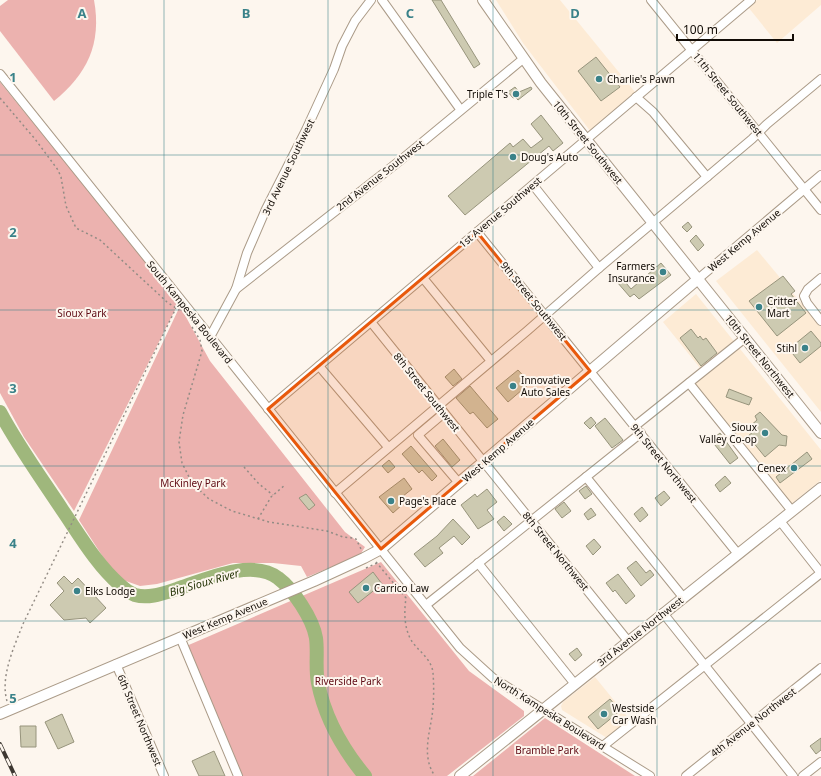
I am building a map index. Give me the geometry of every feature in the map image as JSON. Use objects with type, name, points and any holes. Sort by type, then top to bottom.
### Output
[{"type":"main road","name":"10th Street Southwest","points":[[483,0],[523,59],[698,279]]},
{"type":"main road","name":"10th Street Northwest","points":[[698,279],[821,434]]},
{"type":"main road","name":"West Kemp Avenue","points":[[0,714],[314,580],[364,558],[380,549],[698,279]]},
{"type":"main road","name":"3rd Avenue Northwest","points":[[460,776],[574,683],[821,488]]},
{"type":"street","name":"3rd Avenue Southwest","points":[[210,337],[236,289],[247,252],[266,209],[306,130],[346,40],[356,20],[371,0]]},
{"type":"street","points":[[382,0],[460,109]]},
{"type":"street","name":"11th Street Southwest","points":[[651,0],[821,210]]},
{"type":"street","name":"1st Avenue Southwest","points":[[268,409],[692,50],[746,2]]},
{"type":"street","name":"2nd Avenue Southwest","points":[[236,289],[396,164],[460,109],[523,59]]},
{"type":"street","name":"South Kampeska Boulevard","points":[[0,74],[380,549]]},
{"type":"street","points":[[335,493],[821,79]]},
{"type":"street","points":[[636,97],[653,112],[707,177]]},
{"type":"street","name":"West Kemp Avenue","points":[[698,279],[821,175]]},
{"type":"street","points":[[533,185],[599,268]]},
{"type":"street","name":"9th Street Southwest","points":[[477,232],[590,371]]},
{"type":"street","points":[[423,278],[491,361]]},
{"type":"street","points":[[821,278],[808,289],[804,296],[807,303],[821,321]]},
{"type":"street","name":"8th Street Southwest","points":[[371,322],[484,462]]},
{"type":"street","points":[[635,426],[745,338]]},
{"type":"street","points":[[319,366],[388,448]]},
{"type":"street","name":"9th Street Northwest","points":[[590,371],[738,554]]},
{"type":"street","points":[[689,383],[792,511]]},
{"type":"street","points":[[444,413],[418,435],[459,483]]},
{"type":"street","points":[[426,605],[641,433]]},
{"type":"street","name":"8th Street Northwest","points":[[484,462],[628,641]]},
{"type":"street","points":[[586,477],[683,597]]},
{"type":"street","points":[[603,746],[821,573],[780,521]]},
{"type":"street","name":"North Kampeska Boulevard","points":[[380,549],[460,648],[481,668],[524,698],[543,708],[650,776]]},
{"type":"street","points":[[478,563],[574,683]]},
{"type":"street","points":[[663,613],[793,776]]},
{"type":"street","points":[[180,637],[238,776]]},
{"type":"street","name":"6th Street Northwest","points":[[116,664],[164,776]]},
{"type":"street","name":"4th Avenue Northwest","points":[[686,776],[821,668]]},
{"type":"street","points":[[803,776],[821,762]]},
{"type":"path","points":[[0,98],[35,139],[58,170],[62,182],[66,206],[76,228],[100,240],[182,313]]},
{"type":"path","points":[[11,709],[3,688],[9,661],[23,624],[180,299]]},
{"type":"path","points":[[191,326],[200,340],[202,351],[181,425],[179,442],[182,463],[192,483],[199,492],[232,511],[258,520],[327,531],[343,537],[356,539],[362,549]]},
{"type":"path","points":[[244,467],[259,484],[273,495]]},
{"type":"path","points":[[258,520],[273,495],[285,485]]},
{"type":"path","points":[[377,563],[406,598],[406,626],[411,640],[429,661],[433,671],[432,715],[427,742],[430,767],[435,776]]},
{"type":"highlighted area","points":[[477,232],[590,371],[381,549],[268,409]]},
{"type":"shaded area","points":[[496,0],[560,0],[635,92],[591,132],[523,43]]},
{"type":"shaded area","points":[[757,0],[821,0],[821,5],[777,43],[748,7]]},
{"type":"shaded area","points":[[757,250],[821,327],[821,412],[716,281]]},
{"type":"shaded area","points":[[696,294],[821,450],[821,480],[791,504],[692,382],[704,373],[663,322]]},
{"type":"shaded area","points":[[595,677],[630,720],[607,738],[562,710],[561,706],[563,702]]},
{"type":"green space","points":[[8,0],[94,0],[96,31],[94,44],[89,57],[75,80],[66,91],[54,101],[0,31],[0,6]]},
{"type":"green space","name":"Sioux Park","points":[[0,82],[179,302],[74,511],[24,437],[0,393]]},
{"type":"green space","name":"McKinley Park","points":[[180,306],[210,361],[345,532],[365,547],[360,555],[307,577],[301,566],[273,563],[233,563],[157,584],[140,586],[123,580],[114,574],[79,520]]},
{"type":"green space","name":"Riverside Park","points":[[381,562],[469,671],[524,711],[524,716],[447,776],[238,776],[184,647]]},
{"type":"green space","name":"Bramble Park","points":[[545,718],[635,776],[473,776]]},
{"type":"building","points":[[432,0],[441,0],[480,64],[474,68]]},
{"type":"building","name":"Charlie's Pawn","points":[[596,57],[620,87],[601,101],[578,71]]},
{"type":"building","name":"Triple T's","points":[[515,87],[519,92],[531,87],[532,89],[518,100],[515,97],[513,98],[508,92]]},
{"type":"building","points":[[541,115],[563,143],[553,151],[549,146],[465,215],[448,196],[510,143],[513,147],[523,139],[531,148],[543,139],[531,124]]},
{"type":"building","points":[[688,222],[692,227],[687,232],[682,227]]},
{"type":"building","points":[[696,235],[704,245],[698,251],[690,241]]},
{"type":"building","points":[[661,263],[671,275],[639,299],[634,294],[630,297],[617,282],[622,278],[631,289]]},
{"type":"building","points":[[783,276],[795,291],[791,294],[806,313],[777,336],[749,301]]},
{"type":"building","points":[[691,329],[698,338],[700,336],[703,340],[706,338],[717,353],[701,366],[680,338]]},
{"type":"building","name":"Stihl","points":[[811,331],[821,343],[821,346],[800,363],[789,349]]},
{"type":"building","points":[[454,369],[462,379],[453,386],[445,377]]},
{"type":"building","name":"Innovative Auto Sales","points":[[518,370],[530,383],[508,402],[496,388]]},
{"type":"building","points":[[470,386],[498,419],[487,428],[473,412],[470,414],[456,398]]},
{"type":"building","points":[[729,389],[752,398],[749,405],[726,397]]},
{"type":"building","name":"Sioux Valley Co-op","points":[[760,412],[782,435],[787,436],[786,446],[779,445],[765,457],[748,436],[753,432],[749,427],[757,420],[755,416]]},
{"type":"building","points":[[591,417],[596,423],[590,429],[584,423]]},
{"type":"building","points":[[605,418],[623,440],[612,448],[595,426]]},
{"type":"building","points":[[720,433],[738,458],[730,464],[711,440]]},
{"type":"building","points":[[443,439],[460,460],[452,467],[435,446]]},
{"type":"building","points":[[411,446],[437,476],[432,481],[422,470],[419,473],[402,454]]},
{"type":"building","name":"Cenex","points":[[807,452],[812,459],[780,483],[776,477]]},
{"type":"building","points":[[389,460],[395,467],[388,473],[382,466]]},
{"type":"building","points":[[725,476],[731,483],[720,492],[715,485]]},
{"type":"building","points":[[404,478],[412,489],[398,500],[402,505],[393,513],[379,497]]},
{"type":"building","points":[[586,486],[592,494],[585,499],[579,491]]},
{"type":"building","points":[[487,489],[497,502],[487,510],[494,519],[478,529],[461,505],[475,494],[477,497]]},
{"type":"building","points":[[664,491],[670,498],[661,506],[655,498]]},
{"type":"building","points":[[306,494],[315,505],[309,510],[299,498]]},
{"type":"building","points":[[564,502],[571,511],[562,518],[555,509]]},
{"type":"building","points":[[642,507],[648,515],[640,522],[634,514]]},
{"type":"building","points":[[591,508],[596,515],[588,520],[584,514]]},
{"type":"building","points":[[504,516],[512,524],[504,531],[497,522]]},
{"type":"building","points":[[453,519],[470,537],[462,545],[454,536],[439,548],[443,553],[425,567],[414,554],[437,536]]},
{"type":"building","points":[[594,539],[601,547],[593,555],[586,546]]},
{"type":"building","points":[[636,561],[646,573],[650,570],[654,575],[641,586],[627,568]]},
{"type":"building","name":"Carrico Law","points":[[373,572],[382,584],[358,603],[349,592]]},
{"type":"building","points":[[618,574],[635,596],[626,604],[615,590],[613,592],[606,583]]},
{"type":"building","name":"Elks Lodge","points":[[64,576],[72,584],[78,578],[106,608],[90,623],[86,618],[64,620],[50,605],[64,591],[57,583]]},
{"type":"building","points":[[577,648],[582,655],[575,661],[569,654]]},
{"type":"building","name":"Westside Car Wash","points":[[610,699],[620,711],[598,729],[588,717]]},
{"type":"building","points":[[62,714],[74,742],[58,749],[45,722]]},
{"type":"building","points":[[20,726],[36,726],[36,747],[21,747]]},
{"type":"building","points":[[821,738],[821,750],[816,754],[810,746]]},
{"type":"building","points":[[214,751],[225,776],[199,776],[192,761]]},
{"type":"waterway","name":"Big Sioux River","points":[[0,412],[22,450],[89,550],[104,569],[129,592],[140,596],[156,595],[214,576],[242,570],[267,572],[284,583],[302,605],[314,630],[317,644],[318,683],[330,721],[342,744],[365,776]]},
{"type":"railway","points":[[0,744],[15,776]]},
{"type":"place","name":"Charlie's Pawn","points":[[599,79]]},
{"type":"place","name":"Triple T's","points":[[516,94]]},
{"type":"place","name":"Doug's Auto","points":[[513,157]]},
{"type":"place","name":"Farmers Insurance","points":[[663,272]]},
{"type":"place","name":"Critter Mart","points":[[759,307]]},
{"type":"place","name":"Stihl","points":[[805,348]]},
{"type":"place","name":"Innovative Auto Sales","points":[[513,386]]},
{"type":"place","name":"Sioux Valley Co-op","points":[[765,433]]},
{"type":"place","name":"Cenex","points":[[794,468]]},
{"type":"place","name":"Page's Place","points":[[391,501]]},
{"type":"place","name":"Carrico Law","points":[[366,588]]},
{"type":"place","name":"Elks Lodge","points":[[77,591]]},
{"type":"place","name":"Westside Car Wash","points":[[604,714]]}]
